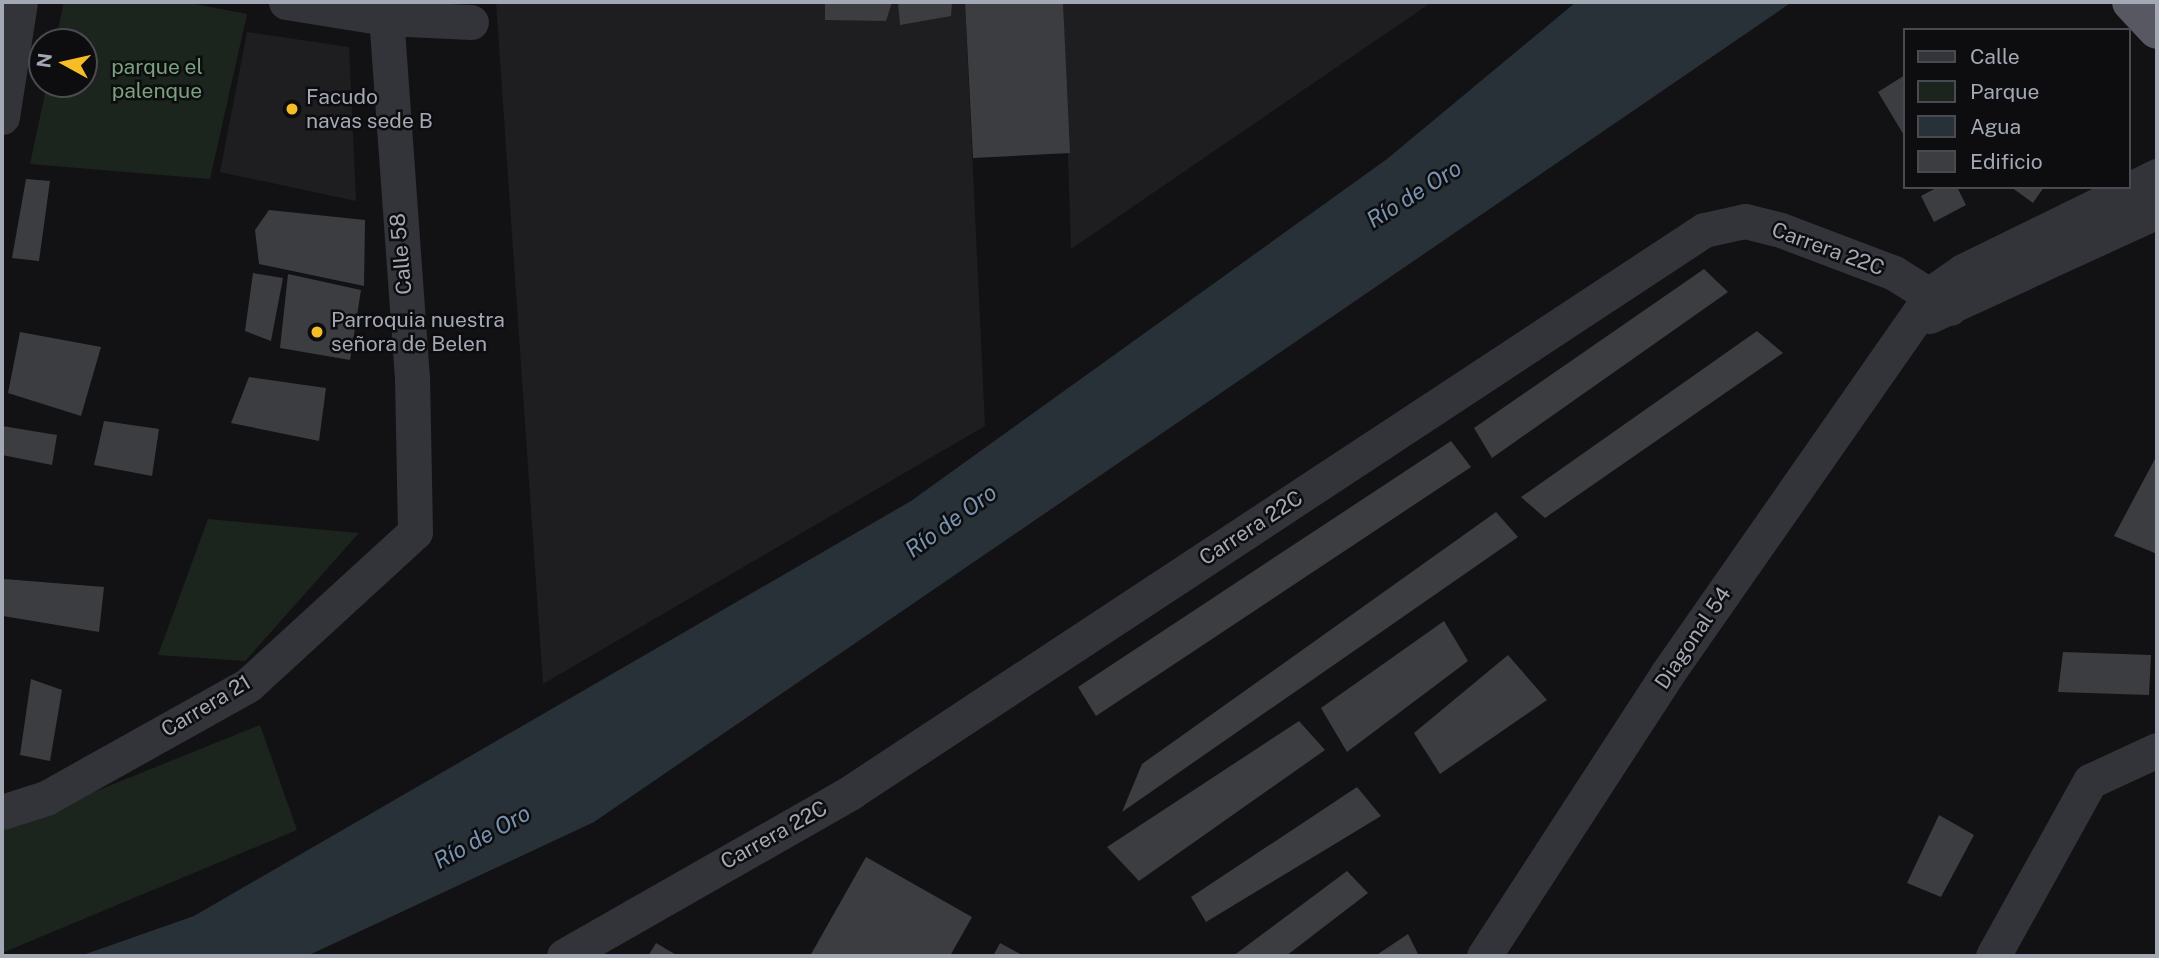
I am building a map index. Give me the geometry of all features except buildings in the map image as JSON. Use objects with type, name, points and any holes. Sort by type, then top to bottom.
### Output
[{"type":"highway","points":[[2131,2],[2157,30]]},
{"type":"street","points":[[2,117],[20,2]]},
{"type":"street","points":[[286,2],[386,18],[471,22]]},
{"type":"street","name":"Calle 58","points":[[386,18],[412,379],[415,532]]},
{"type":"street","name":"Diagonal 54","points":[[2131,189],[2157,176]]},
{"type":"street","name":"Diagonal 54","points":[[1942,300],[1964,271],[2131,189]]},
{"type":"street","name":"Diagonal 54","points":[[1484,956],[1667,674],[1909,324],[1942,300],[2157,211]]},
{"type":"street","name":"Carrera 22C","points":[[564,956],[851,792],[1704,230],[1745,221],[1781,230],[1942,300]]},
{"type":"street","name":"Carrera 21","points":[[2,812],[46,798],[248,685],[415,532]]},
{"type":"street","points":[[1993,956],[2090,781],[2157,750]]},
{"type":"shaded area","points":[[496,2],[965,2],[985,426],[543,684]]},
{"type":"shaded area","points":[[1063,2],[1432,2],[1071,249]]},
{"type":"shaded area","name":"Facudo navas sede B","points":[[247,32],[349,47],[356,201],[220,172]]},
{"type":"green space","name":"parque el palenque","points":[[64,2],[184,2],[247,14],[210,179],[30,164],[44,98],[98,98],[98,28],[58,28]]},
{"type":"green space","points":[[208,519],[359,533],[245,661],[158,655]]},
{"type":"green space","points":[[260,725],[297,830],[2,953],[2,829]]},
{"type":"water","name":"Río de Oro","points":[[1576,2],[1792,2],[594,822],[307,956],[80,956],[194,916],[911,501],[1387,159]]},
{"type":"place","name":"Facudo navas sede B","points":[[292,109]]},
{"type":"place","name":"Parroquia nuestra señora de Belen","points":[[317,332]]}]
